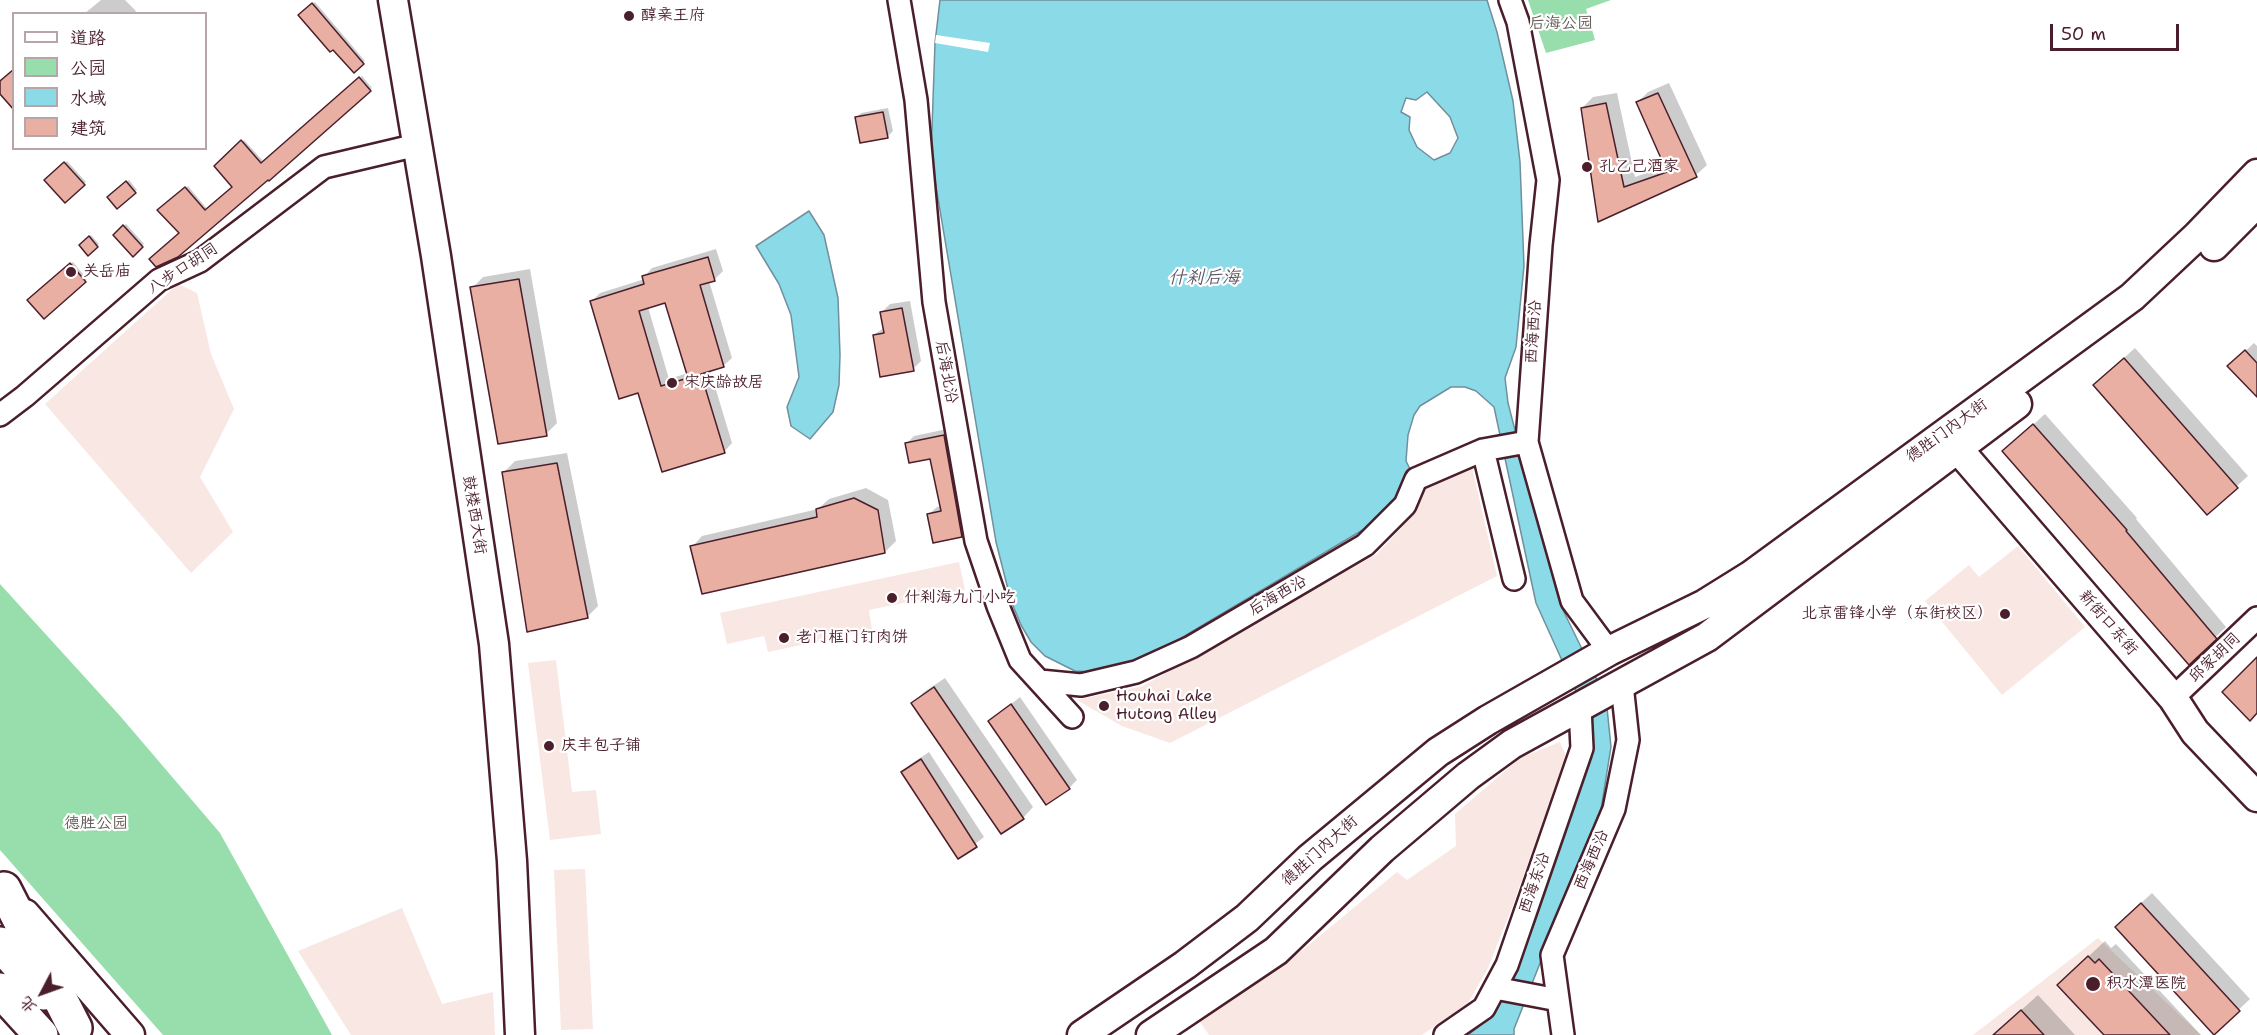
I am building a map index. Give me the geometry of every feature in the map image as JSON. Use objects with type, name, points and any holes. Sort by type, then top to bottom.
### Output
[{"type":"highway","points":[[2,887],[78,1032]]},
{"type":"highway","points":[[0,944],[78,1032]]},
{"type":"highway","points":[[0,990],[41,1035]]},
{"type":"main road","name":"鼓楼西大街","points":[[393,0],[436,256],[494,644],[512,861],[520,1035]]},
{"type":"main road","name":"德胜门内大街","points":[[1617,664],[1654,641],[1698,626],[1767,593],[1953,439],[2132,297],[2257,174]]},
{"type":"main road","name":"德胜门内大街","points":[[1617,664],[2144,308],[2212,248],[2257,203]]},
{"type":"main road","name":"新街口东街","points":[[1953,439],[2173,698],[2195,732],[2257,796]]},
{"type":"main road","points":[[1151,1035],[1276,951],[1382,849],[1421,795],[1508,720],[1617,664]]},
{"type":"main road","name":"德胜门内大街","points":[[1082,1035],[1185,965],[1247,918],[1310,858],[1438,752],[1488,720],[1570,690]]},
{"type":"main road","points":[[2,887],[130,1035]]},
{"type":"street","name":"后海北沿","points":[[899,0],[916,100],[933,302],[976,541],[998,606],[1020,660],[1072,717]]},
{"type":"street","name":"西海西沿","points":[[1510,0],[1518,22],[1548,180],[1527,442],[1572,601],[1617,664],[1628,740],[1614,809],[1552,955],[1550,999],[1563,1035]]},
{"type":"street","name":"八步口胡同","points":[[0,415],[159,280],[200,261],[324,167],[417,145]]},
{"type":"street","name":"后海西沿","points":[[1040,681],[1081,684],[1125,675],[1191,647],[1365,545],[1405,505],[1416,479],[1483,450],[1527,442]]},
{"type":"street","points":[[1483,450],[1514,579]]},
{"type":"street","name":"邱家胡同","points":[[2173,698],[2257,618]]},
{"type":"street","name":"西海东沿","points":[[1444,1035],[1484,1008],[1499,989],[1582,748],[1570,690]]},
{"type":"street","points":[[1499,989],[1550,999]]},
{"type":"shaded area","points":[[178,284],[197,293],[211,354],[234,409],[200,477],[233,532],[191,573],[45,404]]},
{"type":"shaded area","points":[[1472,467],[1497,576],[1170,743],[1122,726],[1077,700],[1143,686],[1377,554],[1414,514],[1426,488]]},
{"type":"shaded area","name":"北京雷锋小学（东街校区）","points":[[2018,546],[2085,627],[2002,695],[1925,601],[1969,565],[1979,577]]},
{"type":"shaded area","points":[[959,562],[965,590],[869,610],[872,630],[768,652],[764,636],[727,644],[720,613]]},
{"type":"shaded area","points":[[556,660],[572,792],[596,790],[601,834],[550,840],[528,663]]},
{"type":"shaded area","points":[[1560,742],[1566,756],[1488,968],[1468,1003],[1422,1035],[1209,1035],[1198,1019],[1304,949],[1397,872],[1407,880],[1456,846],[1455,814],[1520,758]]},
{"type":"shaded area","points":[[585,869],[593,1029],[561,1030],[554,870]]},
{"type":"shaded area","points":[[402,908],[442,1004],[493,992],[495,1035],[351,1035],[298,951]]},
{"type":"shaded area","name":"积水潭医院","points":[[2098,938],[2201,1035],[1973,1035]]},
{"type":"green space","name":"后海公园","points":[[1528,0],[1611,0],[1586,9],[1595,40],[1546,53]]},
{"type":"green space","name":"德胜公园","points":[[0,584],[121,717],[220,833],[332,1035],[163,1035],[0,850]]},
{"type":"water","name":"什刹后海","points":[[940,0],[1487,0],[1513,101],[1520,162],[1524,266],[1516,347],[1505,378],[1508,403],[1560,604],[1606,698],[1611,747],[1601,809],[1514,1029],[1514,1035],[1468,1035],[1492,1016],[1535,922],[1592,757],[1589,720],[1536,603],[1494,407],[1476,391],[1465,387],[1451,387],[1420,406],[1414,415],[1408,435],[1406,461],[1412,473],[1400,502],[1366,528],[1151,656],[1138,663],[1093,672],[1075,671],[1045,656],[1031,642],[1021,625],[1011,601],[996,542],[931,157],[935,43]],"holes":[[[1427,92],[1450,117],[1458,138],[1450,153],[1434,160],[1417,147],[1409,130],[1410,117],[1401,112],[1406,98],[1416,100]]]},
{"type":"water","points":[[809,211],[824,235],[838,298],[840,355],[839,385],[833,412],[810,439],[791,426],[787,407],[799,377],[791,315],[779,284],[756,246]]},
{"type":"pier","points":[[936,35],[990,43],[988,52],[935,43]]},
{"type":"building","points":[[312,3],[364,64],[354,73],[333,50],[330,52],[298,15]]},
{"type":"building","points":[[12,71],[12,108],[0,94],[0,81]]},
{"type":"building","points":[[359,77],[371,91],[178,257],[156,267],[149,259],[179,233],[157,210],[185,187],[205,210],[232,187],[214,166],[241,140],[261,163]]},
{"type":"building","points":[[1658,93],[1697,177],[1598,222],[1581,108],[1606,103],[1624,187],[1667,172],[1636,102]]},
{"type":"building","points":[[883,112],[888,138],[860,143],[855,117]]},
{"type":"building","points":[[64,162],[85,185],[65,203],[44,180]]},
{"type":"building","points":[[126,181],[136,193],[117,209],[107,197]]},
{"type":"building","points":[[123,225],[143,247],[133,257],[113,235]]},
{"type":"building","points":[[89,236],[98,247],[88,256],[79,245]]},
{"type":"building","points":[[708,257],[715,281],[700,285],[724,367],[701,374],[725,453],[662,472],[638,393],[619,399],[590,301],[644,284],[642,276]],"holes":[[[665,303],[688,378],[661,386],[639,311]]]},
{"type":"building","points":[[70,263],[86,282],[44,319],[27,300]]},
{"type":"building","points":[[519,279],[547,436],[498,444],[470,287]]},
{"type":"building","points":[[902,308],[914,371],[880,377],[873,335],[884,333],[880,312]]},
{"type":"building","points":[[2245,350],[2257,363],[2257,397],[2227,366]]},
{"type":"building","points":[[2124,358],[2238,488],[2207,515],[2093,385]]},
{"type":"building","points":[[2033,424],[2127,530],[2217,639],[2189,665],[2002,451]]},
{"type":"building","points":[[944,435],[962,537],[933,543],[927,514],[941,511],[930,459],[909,463],[905,443]]},
{"type":"building","points":[[557,463],[588,618],[527,632],[502,472]]},
{"type":"building","points":[[854,498],[878,510],[885,553],[702,594],[690,546],[817,517],[816,509]]},
{"type":"building","points":[[2257,657],[2257,713],[2250,721],[2222,692]]},
{"type":"building","points":[[934,687],[1024,819],[1001,834],[911,703]]},
{"type":"building","points":[[1011,704],[1070,789],[1046,805],[988,721]]},
{"type":"building","points":[[921,759],[977,847],[958,859],[901,772]]},
{"type":"building","points":[[2141,903],[2240,1011],[2214,1035],[2115,927]]},
{"type":"building","points":[[2088,956],[2095,963],[2099,959],[2170,1035],[2104,1035],[2057,985]]},
{"type":"building","points":[[2021,1010],[2044,1035],[1993,1035]]},
{"type":"place","name":"醇亲王府","points":[[629,16]]},
{"type":"place","name":"孔乙己酒家","points":[[1587,167]]},
{"type":"place","name":"关岳庙","points":[[71,272]]},
{"type":"place","name":"宋庆龄故居","points":[[672,383]]},
{"type":"place","name":"什刹海九门小吃","points":[[892,598]]},
{"type":"place","name":"北京雷锋小学（东街校区）","points":[[2005,614]]},
{"type":"place","name":"老门框门钉肉饼","points":[[784,638]]},
{"type":"place","name":"Houhai Lake Hutong Alley","points":[[1104,706]]},
{"type":"place","name":"庆丰包子铺","points":[[549,746]]},
{"type":"place","name":"积水潭医院","points":[[2093,984]]}]
